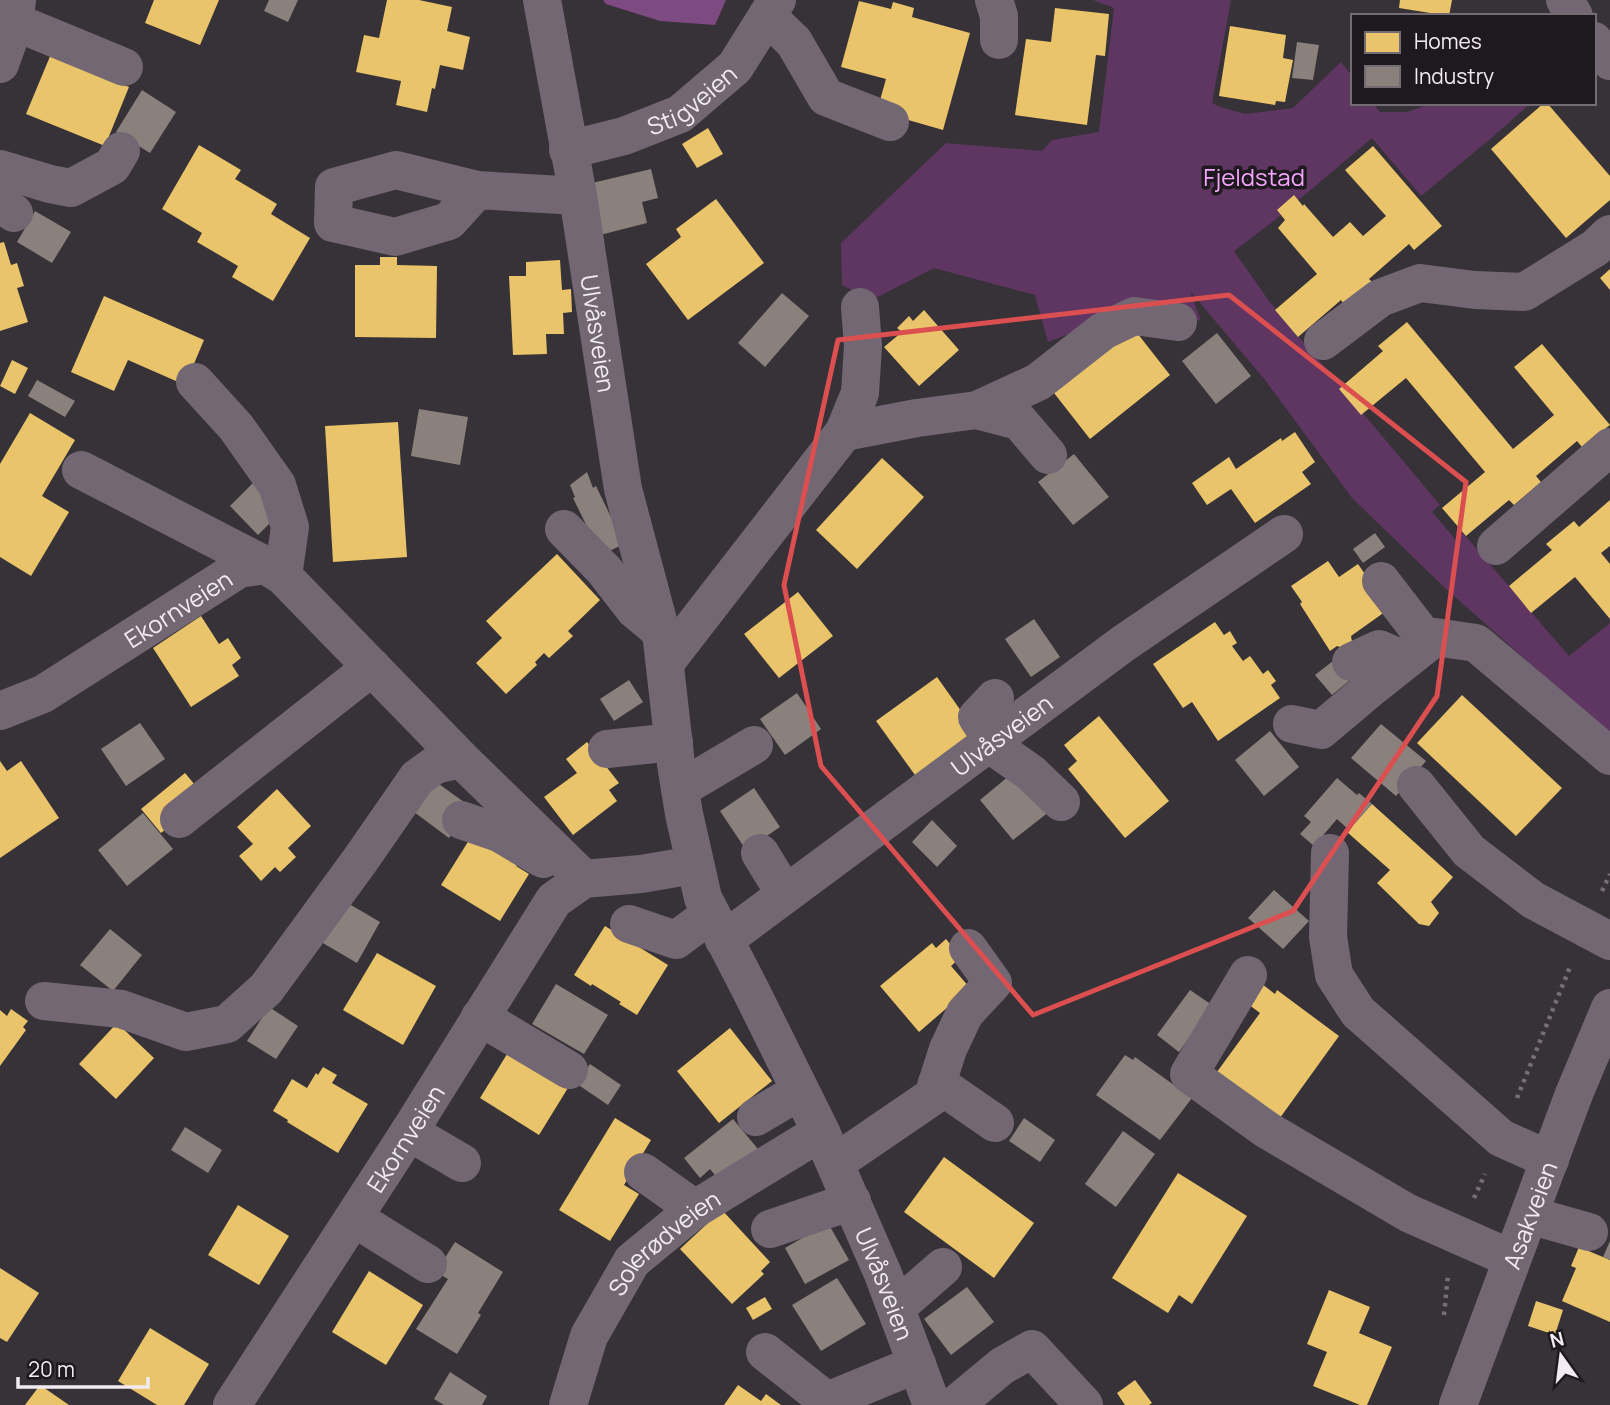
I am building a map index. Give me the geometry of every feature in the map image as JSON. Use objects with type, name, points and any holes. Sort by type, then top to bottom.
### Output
[{"type":"main road","name":"Asakveien","points":[[1458,1405],[1550,1160],[1604,1038]]},
{"type":"street","name":"Ulvåsveien","points":[[542,0],[578,196],[623,489],[663,647],[680,789],[703,898],[852,1201],[884,1274],[932,1405]]},
{"type":"street","points":[[994,0],[999,16],[999,40]]},
{"type":"street","name":"Stigveien","points":[[568,150],[624,136],[680,114],[735,67],[772,8]]},
{"type":"street","points":[[772,8],[826,97],[890,122]]},
{"type":"street","points":[[0,64],[16,11],[124,67]]},
{"type":"street","points":[[1596,44],[1610,61]]},
{"type":"street","points":[[0,169],[71,188],[112,166],[121,151]]},
{"type":"street","points":[[477,190],[578,196]]},
{"type":"street","points":[[1323,341],[1380,298],[1420,283],[1475,290],[1524,292],[1595,248],[1610,234]]},
{"type":"street","points":[[564,529],[604,570],[663,647],[844,432],[860,393],[863,346],[860,307]]},
{"type":"street","points":[[844,432],[977,410],[1038,382],[1103,331],[1134,316],[1178,323]]},
{"type":"street","points":[[195,382],[236,427],[277,485],[290,527],[274,571]]},
{"type":"street","points":[[977,410],[1018,421],[1048,455]]},
{"type":"street","points":[[1496,546],[1610,447]]},
{"type":"street","points":[[82,470],[274,571],[577,871]]},
{"type":"street","name":"Ulvåsveien","points":[[717,927],[785,894],[1124,643],[1284,534]]},
{"type":"street","name":"Ekornveien","points":[[0,711],[43,694],[239,569],[274,571]]},
{"type":"street","points":[[1381,581],[1417,651]]},
{"type":"street","points":[[1292,724],[1321,730],[1435,636],[1476,643],[1610,757]]},
{"type":"street","points":[[1351,662],[1379,649],[1417,651]]},
{"type":"street","points":[[178,819],[372,667]]},
{"type":"street","points":[[995,698],[977,717],[990,742],[1031,773],[1061,802]]},
{"type":"street","points":[[607,749],[674,742]]},
{"type":"street","points":[[680,789],[754,745]]},
{"type":"street","points":[[44,1001],[121,1009],[186,1032],[227,1024],[266,989],[418,778],[435,765],[461,759]]},
{"type":"street","points":[[1416,785],[1469,851],[1533,901],[1610,941]]},
{"type":"street","points":[[461,820],[499,833],[545,861],[577,871],[641,874],[694,865]]},
{"type":"street","points":[[1330,852],[1328,937],[1334,975],[1358,1012],[1501,1138],[1550,1160]]},
{"type":"street","points":[[760,853],[785,894]]},
{"type":"street","name":"Ekornveien","points":[[236,1404],[554,900],[577,871]]},
{"type":"street","points":[[629,924],[676,940],[717,927]]},
{"type":"street","points":[[968,948],[993,983],[965,1013],[947,1049],[937,1083],[995,1123]]},
{"type":"street","points":[[1248,975],[1189,1074],[1267,1130],[1408,1213],[1512,1259]]},
{"type":"street","points":[[480,1017],[569,1070]]},
{"type":"street","name":"Solerødveien","points":[[568,1405],[589,1336],[632,1261],[695,1209],[933,1096],[937,1083]]},
{"type":"street","points":[[756,1116],[800,1091]]},
{"type":"street","points":[[409,1132],[462,1163]]},
{"type":"street","points":[[643,1172],[695,1209]]},
{"type":"street","points":[[770,1229],[852,1201]]},
{"type":"street","points":[[1529,1215],[1590,1232]]},
{"type":"street","points":[[354,1218],[428,1264]]},
{"type":"street","points":[[896,1308],[943,1267]]},
{"type":"street","points":[[955,1405],[1002,1366],[1032,1349],[1084,1405]]},
{"type":"street","points":[[765,1352],[827,1401],[917,1364]]},
{"type":"highlighted area","points":[[1229,295],[1466,482],[1437,696],[1293,911],[1033,1015],[821,766],[784,585],[838,340]]},
{"type":"green space","name":"Fjeldstad","points":[[1093,0],[1231,0],[1212,103],[1245,114],[1293,108],[1341,62],[1351,74],[1351,105],[1375,105],[1380,112],[1407,112],[1427,105],[1529,105],[1421,196],[1372,138],[1234,251],[1269,301],[1440,505],[1432,512],[1455,539],[1463,533],[1569,656],[1610,623],[1610,735],[1444,587],[1352,498],[1265,380],[1190,291],[1201,321],[1142,306],[1048,342],[1035,295],[934,268],[872,300],[842,285],[841,243],[946,143],[1042,151],[1052,140],[1099,132],[1114,8]]},
{"type":"shaded area","points":[[603,0],[726,0],[715,25],[660,21],[606,4]]},
{"type":"building: Homes","points":[[154,0],[219,0],[200,45],[145,23]]},
{"type":"building: Homes","points":[[387,0],[419,0],[452,7],[447,31],[470,37],[463,70],[440,65],[427,112],[396,105],[401,81],[356,72],[364,35],[379,38]]},
{"type":"building: Homes","points":[[1400,0],[1452,0],[1449,14],[1399,8]]},
{"type":"building: Homes","points":[[859,1],[891,9],[893,2],[914,8],[912,17],[970,33],[943,130],[877,111],[886,79],[841,67]]},
{"type":"building: Homes","points":[[1055,8],[1109,14],[1105,56],[1096,55],[1087,125],[1015,115],[1026,39],[1051,42]]},
{"type":"building: Homes","points":[[1230,26],[1286,35],[1283,58],[1293,60],[1285,102],[1276,101],[1275,105],[1219,96]]},
{"type":"building: Homes","points":[[51,54],[129,87],[105,146],[26,114]]},
{"type":"building: Homes","points":[[1542,105],[1549,105],[1610,176],[1610,200],[1566,238],[1491,149]]},
{"type":"building: Homes","points":[[708,128],[723,154],[697,168],[682,144]]},
{"type":"building: Homes","points":[[199,145],[241,170],[235,179],[277,204],[271,214],[310,238],[273,301],[232,277],[238,266],[197,242],[202,233],[162,209]]},
{"type":"building: Homes","points":[[1373,146],[1442,226],[1414,250],[1409,244],[1369,279],[1373,283],[1346,307],[1341,300],[1298,337],[1275,310],[1317,274],[1278,228],[1285,220],[1277,210],[1294,195],[1333,237],[1350,222],[1363,236],[1386,216],[1345,170]]},
{"type":"building: Homes","points":[[716,199],[764,263],[688,320],[646,264],[681,237],[676,229]]},
{"type":"building: Homes","points":[[4,242],[11,265],[17,263],[24,286],[17,288],[28,322],[0,331],[0,243]]},
{"type":"building: Homes","points":[[380,257],[397,257],[397,265],[437,266],[436,338],[355,337],[355,265],[380,265]]},
{"type":"building: Homes","points":[[560,260],[562,290],[571,289],[572,312],[563,313],[564,334],[546,334],[547,354],[513,355],[509,276],[526,276],[526,262]]},
{"type":"building: Homes","points":[[1610,269],[1610,290],[1600,278]]},
{"type":"building: Homes","points":[[104,296],[204,340],[185,385],[128,360],[114,391],[71,372]]},
{"type":"building: Homes","points":[[924,310],[959,350],[919,386],[884,347],[902,332],[897,328],[909,316],[913,321]]},
{"type":"building: Homes","points":[[1407,322],[1513,449],[1554,415],[1514,367],[1542,344],[1610,425],[1582,447],[1577,441],[1536,476],[1541,482],[1514,505],[1509,500],[1466,536],[1442,508],[1485,472],[1406,378],[1361,415],[1339,389],[1383,351],[1378,346]]},
{"type":"building: Homes","points":[[1134,329],[1170,375],[1090,439],[1054,393]]},
{"type":"building: Homes","points":[[12,360],[28,368],[15,394],[0,386]]},
{"type":"building: Homes","points":[[30,413],[75,440],[42,496],[69,512],[31,576],[0,557],[0,464]]},
{"type":"building: Homes","points":[[398,422],[407,557],[333,562],[325,426]]},
{"type":"building: Homes","points":[[1295,432],[1315,462],[1302,472],[1311,484],[1255,523],[1231,489],[1207,505],[1192,483],[1229,457],[1236,469],[1281,438],[1282,441]]},
{"type":"building: Homes","points":[[882,458],[924,497],[857,569],[816,530]]},
{"type":"building: Homes","points":[[1610,500],[1610,546],[1601,553],[1610,564],[1610,619],[1575,577],[1531,613],[1509,586],[1552,550],[1546,544],[1574,521],[1579,527]]},
{"type":"building: Homes","points":[[557,554],[600,600],[568,631],[573,636],[549,658],[544,653],[535,662],[537,665],[506,694],[476,663],[502,638],[486,621]]},
{"type":"building: Homes","points":[[1328,561],[1339,577],[1358,564],[1389,609],[1351,636],[1352,642],[1343,648],[1337,646],[1330,651],[1291,586]]},
{"type":"building: Homes","points":[[798,592],[833,636],[779,678],[744,634]]},
{"type":"building: Homes","points":[[201,616],[219,644],[228,638],[241,658],[232,665],[239,676],[191,707],[153,648]]},
{"type":"building: Homes","points":[[1215,622],[1224,635],[1230,631],[1237,643],[1232,646],[1243,661],[1250,656],[1263,674],[1268,670],[1276,681],[1271,685],[1280,698],[1218,741],[1192,702],[1183,708],[1153,664]]},
{"type":"building: Homes","points":[[937,677],[976,732],[915,775],[876,721]]},
{"type":"building: Homes","points":[[1462,695],[1562,788],[1516,836],[1417,743]]},
{"type":"building: Homes","points":[[1099,716],[1169,801],[1125,838],[1068,769],[1077,761],[1064,745]]},
{"type":"building: Homes","points":[[587,742],[619,783],[609,790],[617,801],[573,835],[544,797],[577,773],[566,759]]},
{"type":"building: Homes","points":[[0,761],[7,771],[21,761],[59,818],[0,858]]},
{"type":"building: Homes","points":[[185,773],[205,797],[161,833],[141,809]]},
{"type":"building: Homes","points":[[277,789],[311,826],[288,848],[296,857],[280,872],[275,867],[261,881],[239,856],[253,844],[237,827]]},
{"type":"building: Homes","points":[[1372,804],[1453,877],[1431,902],[1439,913],[1429,926],[1419,924],[1377,883],[1390,870],[1347,832]]},
{"type":"building: Homes","points":[[471,837],[522,855],[516,866],[529,874],[500,921],[441,885]]},
{"type":"building: Homes","points":[[605,926],[668,965],[637,1015],[619,1004],[621,1002],[574,975]]},
{"type":"building: Homes","points":[[946,939],[961,957],[951,966],[970,988],[919,1032],[880,986],[932,943],[936,948]]},
{"type":"building: Homes","points":[[377,953],[436,986],[403,1045],[343,1010]]},
{"type":"building: Homes","points":[[1262,984],[1275,994],[1277,990],[1339,1036],[1277,1122],[1214,1076],[1260,1013],[1248,1004]]},
{"type":"building: Homes","points":[[11,1009],[28,1021],[23,1027],[26,1030],[0,1066],[0,1010],[7,1016]]},
{"type":"building: Homes","points":[[117,1023],[154,1058],[116,1099],[79,1064]]},
{"type":"building: Homes","points":[[730,1028],[772,1081],[719,1123],[677,1071]]},
{"type":"building: Homes","points":[[512,1046],[571,1083],[539,1135],[480,1098]]},
{"type":"building: Homes","points":[[323,1067],[337,1075],[332,1083],[368,1104],[338,1153],[273,1111],[292,1079],[307,1088]]},
{"type":"building: Homes","points":[[615,1118],[651,1140],[624,1185],[639,1194],[610,1241],[559,1210]]},
{"type":"building: Homes","points":[[944,1157],[1034,1223],[994,1278],[904,1212]]},
{"type":"building: Homes","points":[[1178,1173],[1247,1216],[1192,1304],[1179,1295],[1168,1313],[1112,1278]]},
{"type":"building: Homes","points":[[238,1205],[289,1236],[259,1285],[208,1255]]},
{"type":"building: Homes","points":[[722,1210],[770,1262],[761,1271],[764,1274],[732,1304],[680,1249]]},
{"type":"building: Homes","points":[[1579,1247],[1610,1260],[1610,1322],[1562,1301],[1576,1268],[1571,1266]]},
{"type":"building: Homes","points":[[0,1268],[39,1293],[7,1342],[0,1338]]},
{"type":"building: Homes","points":[[369,1271],[423,1305],[386,1365],[332,1332]]},
{"type":"building: Homes","points":[[1329,1290],[1370,1307],[1359,1333],[1392,1347],[1367,1405],[1360,1405],[1313,1386],[1327,1352],[1307,1344]]},
{"type":"building: Homes","points":[[765,1297],[772,1309],[753,1320],[746,1308]]},
{"type":"building: Homes","points":[[1536,1301],[1563,1310],[1555,1335],[1528,1326]]},
{"type":"building: Homes","points":[[150,1328],[209,1364],[184,1405],[157,1405],[118,1381]]},
{"type":"building: Homes","points":[[1135,1380],[1152,1403],[1149,1405],[1125,1405],[1117,1393]]},
{"type":"building: Homes","points":[[40,1385],[69,1405],[25,1405]]},
{"type":"building: Homes","points":[[738,1385],[761,1401],[766,1394],[781,1405],[724,1405]]},
{"type":"building: Industry","points":[[269,0],[298,0],[288,22],[264,11]]},
{"type":"building: Industry","points":[[1297,42],[1319,45],[1313,80],[1292,78]]},
{"type":"building: Industry","points":[[142,90],[176,112],[150,153],[116,132]]},
{"type":"building: Industry","points":[[651,169],[658,198],[642,202],[647,223],[600,235],[588,184]]},
{"type":"building: Industry","points":[[35,211],[71,232],[52,263],[17,242]]},
{"type":"building: Industry","points":[[782,293],[809,316],[765,367],[738,343]]},
{"type":"building: Industry","points":[[1217,333],[1251,376],[1216,404],[1182,361]]},
{"type":"building: Industry","points":[[37,380],[75,401],[65,417],[28,396]]},
{"type":"building: Industry","points":[[419,409],[468,417],[460,465],[411,456]]},
{"type":"building: Industry","points":[[1074,454],[1109,497],[1073,525],[1038,482]]},
{"type":"building: Industry","points":[[587,472],[624,544],[601,555],[573,498],[575,497],[570,485]]},
{"type":"building: Industry","points":[[254,482],[282,511],[258,535],[230,506]]},
{"type":"building: Industry","points":[[1375,533],[1385,547],[1363,563],[1353,549]]},
{"type":"building: Industry","points":[[1034,619],[1060,657],[1031,677],[1005,639]]},
{"type":"building: Industry","points":[[1333,661],[1349,681],[1332,695],[1315,675]]},
{"type":"building: Industry","points":[[629,680],[643,702],[614,721],[600,699]]},
{"type":"building: Industry","points":[[797,693],[821,729],[785,755],[760,719]]},
{"type":"building: Industry","points":[[140,723],[165,759],[126,786],[101,749]]},
{"type":"building: Industry","points":[[1381,724],[1426,761],[1396,796],[1351,758]]},
{"type":"building: Industry","points":[[1270,731],[1299,767],[1264,796],[1235,760]]},
{"type":"building: Industry","points":[[1016,770],[1050,811],[1013,840],[980,800]]},
{"type":"building: Industry","points":[[1337,778],[1372,804],[1349,830],[1337,819],[1314,846],[1300,834],[1311,822],[1304,816]]},
{"type":"building: Industry","points":[[436,782],[471,807],[449,838],[414,812]]},
{"type":"building: Industry","points":[[754,788],[780,827],[746,850],[720,811]]},
{"type":"building: Industry","points":[[143,813],[173,849],[127,886],[98,850]]},
{"type":"building: Industry","points":[[932,820],[957,846],[937,867],[912,842]]},
{"type":"building: Industry","points":[[1274,890],[1309,921],[1283,949],[1248,918]]},
{"type":"building: Industry","points":[[339,898],[380,922],[357,963],[316,939]]},
{"type":"building: Industry","points":[[110,929],[142,955],[113,991],[80,965]]},
{"type":"building: Industry","points":[[556,984],[608,1015],[584,1054],[532,1024]]},
{"type":"building: Industry","points":[[1190,990],[1212,1005],[1179,1052],[1157,1035]]},
{"type":"building: Industry","points":[[269,1007],[298,1026],[276,1059],[247,1041]]},
{"type":"building: Industry","points":[[1125,1055],[1133,1060],[1135,1057],[1192,1098],[1160,1140],[1096,1095]]},
{"type":"building: Industry","points":[[590,1064],[621,1085],[608,1105],[577,1084]]},
{"type":"building: Industry","points":[[1024,1118],[1055,1140],[1040,1162],[1009,1141]]},
{"type":"building: Industry","points":[[733,1119],[758,1149],[719,1180],[710,1169],[700,1178],[684,1158]]},
{"type":"building: Industry","points":[[185,1127],[222,1150],[208,1173],[171,1150]]},
{"type":"building: Industry","points":[[1123,1131],[1155,1154],[1116,1207],[1085,1184]]},
{"type":"building: Industry","points":[[828,1223],[849,1260],[805,1284],[785,1248]]},
{"type":"building: Industry","points":[[1610,1241],[1610,1260],[1603,1257]]},
{"type":"building: Industry","points":[[455,1242],[503,1272],[457,1354],[416,1329],[448,1279],[436,1272]]},
{"type":"building: Industry","points":[[837,1278],[866,1324],[821,1351],[792,1305]]},
{"type":"building: Industry","points":[[967,1287],[994,1322],[951,1355],[924,1319]]},
{"type":"building: Industry","points":[[450,1372],[487,1396],[482,1405],[444,1405],[434,1399]]}]
